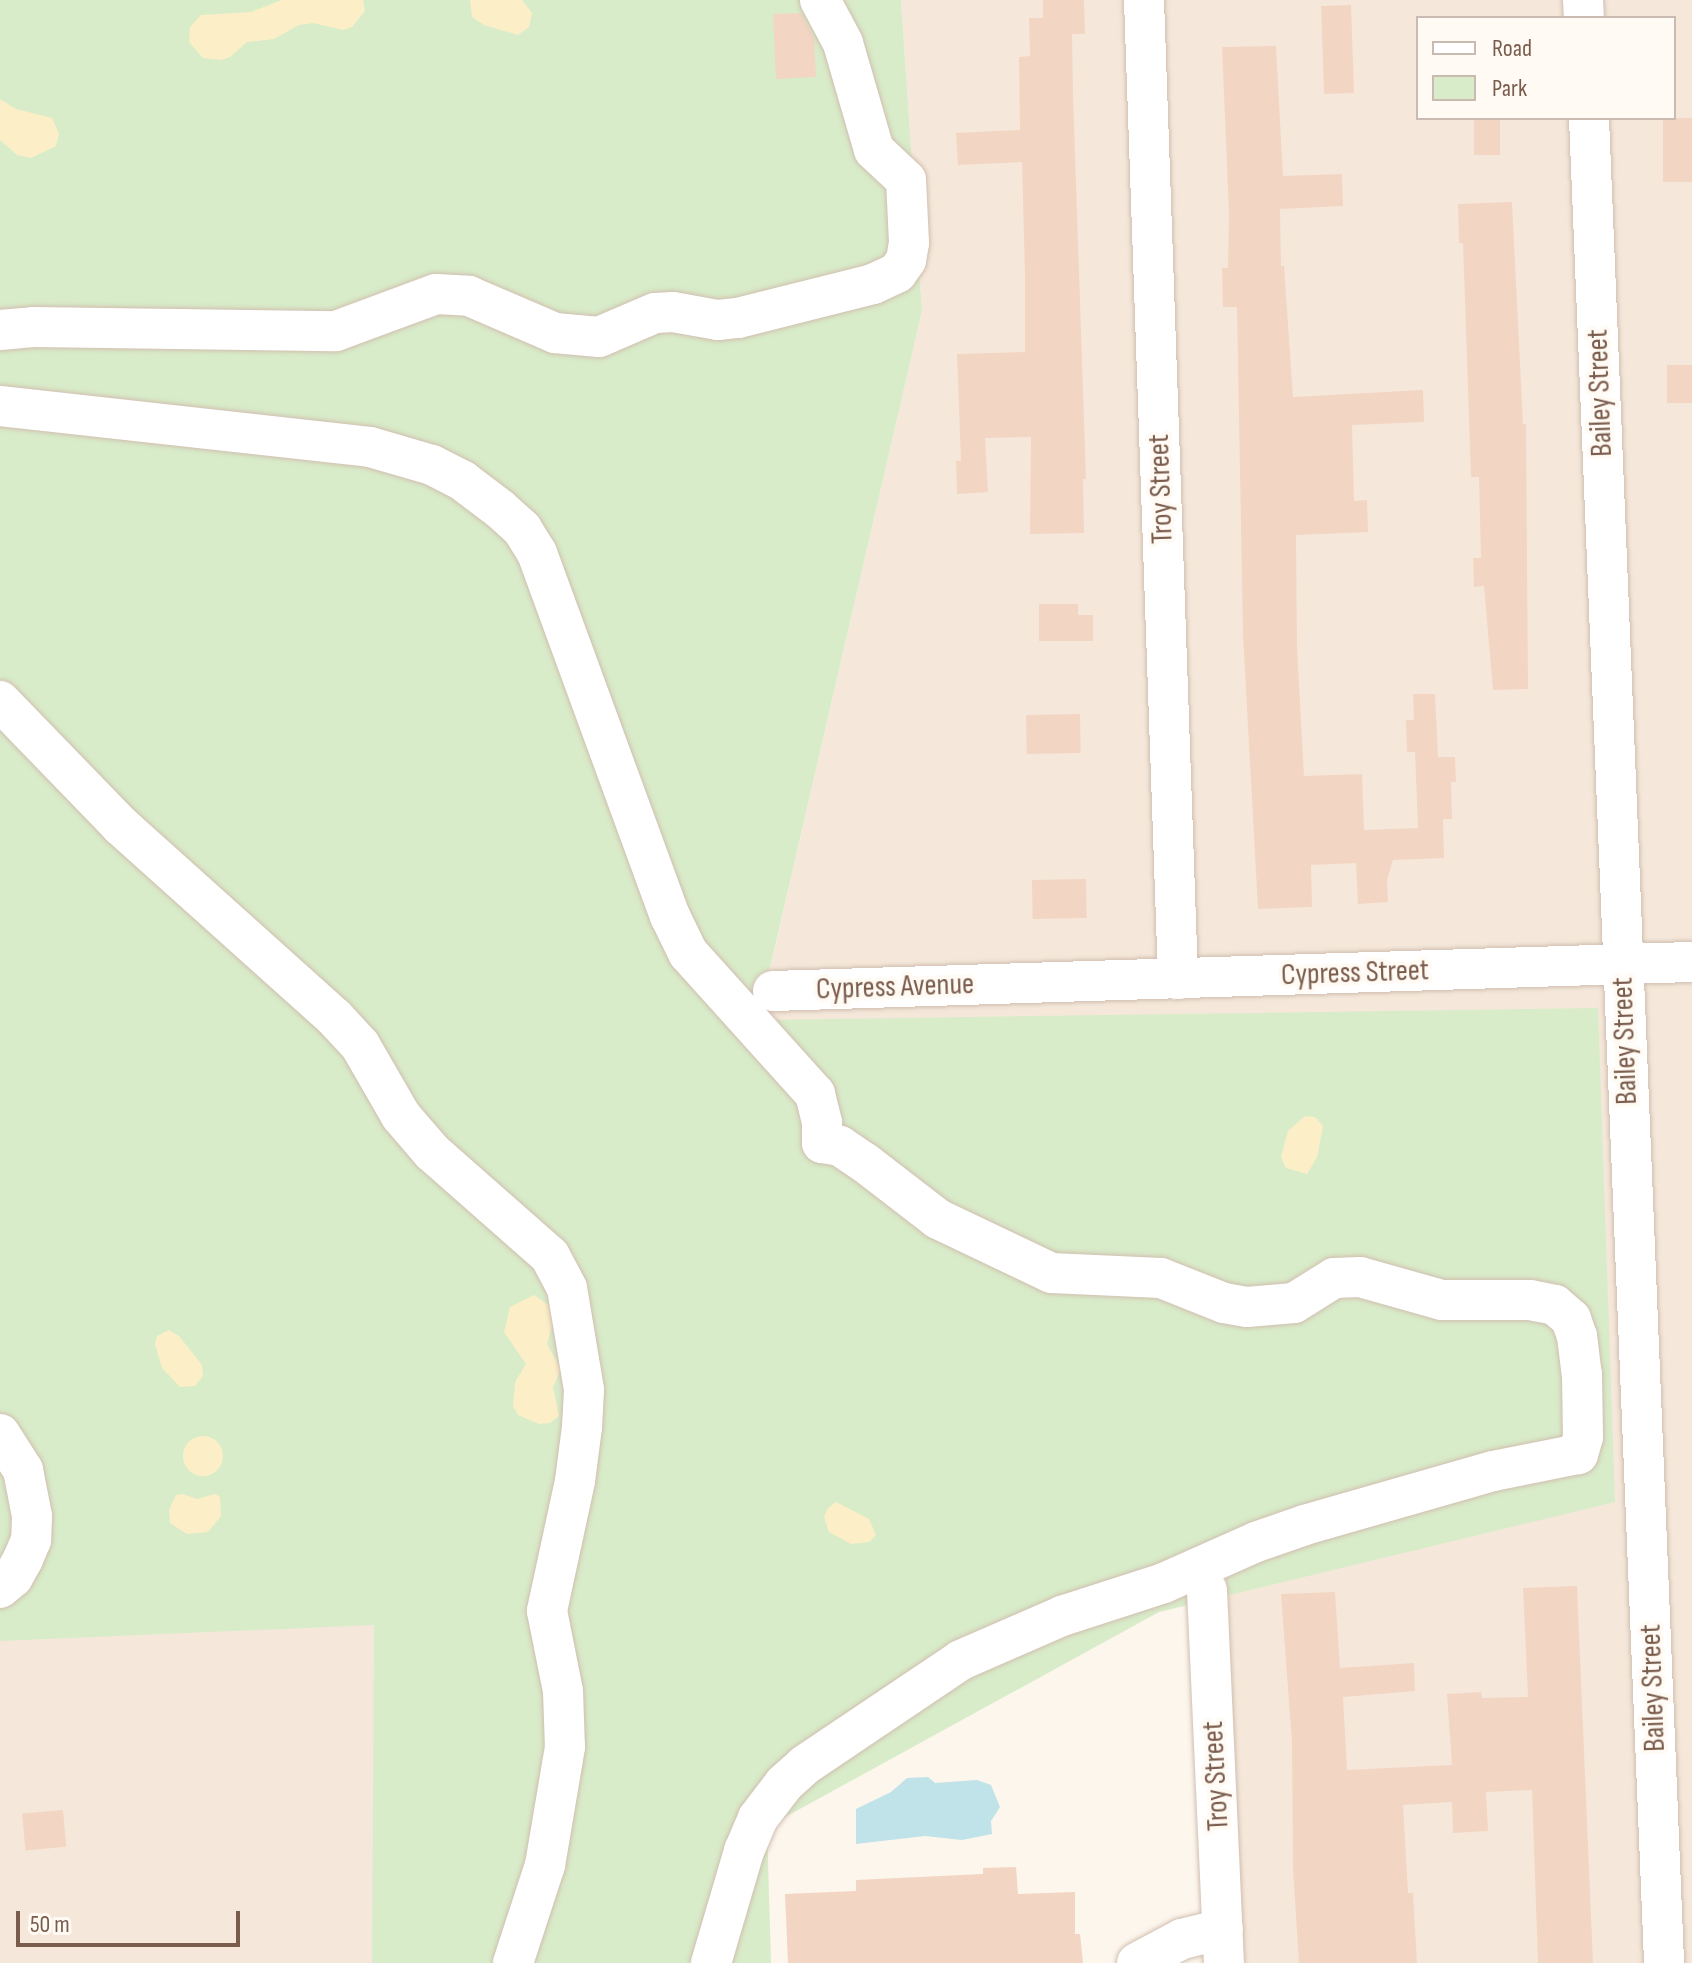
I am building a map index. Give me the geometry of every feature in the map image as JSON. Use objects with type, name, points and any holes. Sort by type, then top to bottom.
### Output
[{"type":"street","points":[[0,330],[33,327],[336,331],[436,294],[469,296],[555,333],[599,337],[655,313],[673,312],[718,320],[738,318],[873,284],[897,273],[906,260],[909,243],[906,180],[874,150],[843,43],[820,0]]},
{"type":"street","name":"Troy Street","points":[[1144,0],[1178,979]]},
{"type":"street","name":"Bailey Street","points":[[1589,120],[1664,1963]]},
{"type":"street","points":[[0,406],[370,447],[432,465],[463,481],[500,509],[522,529],[537,553],[670,916],[688,953],[815,1094],[822,1123],[822,1143],[840,1146],[938,1219],[1051,1273],[1161,1278],[1224,1303],[1247,1307],[1294,1303],[1334,1278],[1360,1277],[1442,1300],[1543,1302],[1555,1305],[1571,1319],[1577,1336],[1582,1374],[1583,1437],[1578,1454],[1481,1474],[1305,1525],[1164,1583],[1062,1616],[961,1660],[805,1765],[784,1784],[758,1818],[744,1851],[711,1963]]},
{"type":"street","points":[[0,701],[120,825],[334,1017],[360,1045],[401,1116],[432,1152],[550,1256],[567,1288],[584,1390],[582,1427],[570,1506],[547,1611],[563,1691],[565,1747],[545,1865],[513,1963]]},
{"type":"street","name":"Cypress Street","points":[[1017,984],[1692,962]]},
{"type":"street","name":"Cypress Avenue","points":[[773,991],[1017,984]]},
{"type":"street","points":[[0,1434],[23,1470],[32,1516],[31,1540],[23,1559],[13,1577],[0,1588]]},
{"type":"street","name":"Troy Street","points":[[1207,1590],[1223,1946]]},
{"type":"street","points":[[1137,1963],[1182,1939],[1223,1946]]},
{"type":"shaded area","points":[[901,0],[1692,0],[1692,1963],[1206,1963],[1189,1605],[758,1021],[922,311]]},
{"type":"shaded area","points":[[0,1625],[374,1625],[374,1963],[0,1963]]},
{"type":"green space","points":[[0,0],[901,0],[922,311],[758,1020],[1598,1008],[1615,1502],[1159,1612],[767,1827],[771,1963],[372,1963],[374,1625],[0,1641]]},
{"type":"sand","points":[[282,0],[363,0],[365,11],[352,27],[343,30],[313,23],[299,25],[274,39],[247,42],[230,57],[221,60],[203,58],[189,42],[190,27],[201,15],[251,12]]},
{"type":"sand","points":[[470,0],[522,0],[532,13],[529,27],[518,35],[484,25],[472,17]]},
{"type":"sand","points":[[0,99],[16,109],[52,118],[59,134],[56,146],[31,158],[17,155],[0,140]]},
{"type":"sand","points":[[1305,1116],[1315,1117],[1323,1126],[1317,1157],[1307,1174],[1286,1168],[1281,1157],[1288,1131]]},
{"type":"sand","points":[[534,1295],[551,1307],[552,1326],[547,1344],[561,1369],[553,1387],[559,1416],[550,1423],[539,1424],[518,1415],[513,1406],[515,1382],[526,1364],[504,1332],[510,1307]]},
{"type":"sand","points":[[169,1330],[179,1336],[202,1365],[203,1376],[195,1386],[180,1387],[162,1368],[155,1344],[157,1336]]},
{"type":"sand","points":[[203,1436],[217,1442],[223,1456],[217,1470],[203,1476],[189,1470],[183,1456],[189,1442]]},
{"type":"sand","points":[[215,1494],[220,1497],[221,1516],[208,1532],[187,1534],[170,1523],[169,1510],[176,1495],[197,1499]]},
{"type":"sand","points":[[836,1502],[869,1519],[876,1535],[869,1542],[851,1544],[829,1532],[824,1517],[828,1508]]},
{"type":"water","points":[[928,1777],[935,1783],[977,1780],[991,1785],[1000,1807],[991,1821],[992,1834],[962,1840],[925,1836],[856,1844],[856,1809],[891,1792],[907,1778]]},
{"type":"building","points":[[1043,0],[1084,0],[1085,34],[1072,34],[1086,479],[1083,479],[1084,533],[1030,534],[1031,437],[985,438],[988,492],[957,494],[956,461],[961,461],[957,354],[1025,352],[1025,274],[1022,162],[958,165],[956,133],[1020,130],[1019,57],[1030,56],[1029,18],[1043,18]]},
{"type":"building","points":[[1351,5],[1354,93],[1324,94],[1321,6]]},
{"type":"building","points":[[801,13],[814,38],[816,77],[776,79],[773,14]]},
{"type":"building","points":[[1276,46],[1283,176],[1342,174],[1343,206],[1280,209],[1281,266],[1284,266],[1293,397],[1423,390],[1424,422],[1352,425],[1354,501],[1367,500],[1368,532],[1296,535],[1297,648],[1304,776],[1362,774],[1364,830],[1418,828],[1415,752],[1407,752],[1406,720],[1414,720],[1413,694],[1435,694],[1438,757],[1455,757],[1456,782],[1451,782],[1452,819],[1443,819],[1444,858],[1393,860],[1387,880],[1388,902],[1358,904],[1356,863],[1311,865],[1312,907],[1258,909],[1243,635],[1237,307],[1223,307],[1222,268],[1228,268],[1229,213],[1222,47]]},
{"type":"building","points":[[1692,118],[1692,182],[1663,182],[1663,120]]},
{"type":"building","points":[[1474,120],[1500,120],[1500,155],[1474,155]]},
{"type":"building","points":[[1512,202],[1523,424],[1526,424],[1528,689],[1493,690],[1484,586],[1474,587],[1473,558],[1481,558],[1479,477],[1471,477],[1463,243],[1459,243],[1458,204]]},
{"type":"building","points":[[1667,365],[1692,365],[1692,403],[1667,403]]},
{"type":"building","points":[[1039,604],[1078,604],[1078,615],[1093,615],[1093,641],[1039,641]]},
{"type":"building","points":[[1080,714],[1081,753],[1027,754],[1026,715]]},
{"type":"building","points":[[1086,879],[1087,918],[1033,919],[1032,880]]},
{"type":"building","points":[[1577,1586],[1593,1963],[1538,1963],[1532,1790],[1486,1792],[1488,1831],[1453,1833],[1452,1802],[1403,1805],[1408,1893],[1413,1893],[1417,1963],[1299,1963],[1293,1869],[1292,1742],[1281,1594],[1335,1592],[1340,1668],[1414,1663],[1415,1691],[1343,1697],[1347,1770],[1452,1765],[1447,1694],[1481,1692],[1482,1698],[1528,1697],[1523,1588]]},
{"type":"building","points":[[63,1810],[66,1847],[25,1850],[22,1814]]},
{"type":"building","points":[[1016,1867],[1018,1894],[1075,1892],[1075,1934],[1080,1934],[1083,1963],[788,1963],[785,1894],[856,1891],[856,1880],[983,1874],[983,1868]]}]
